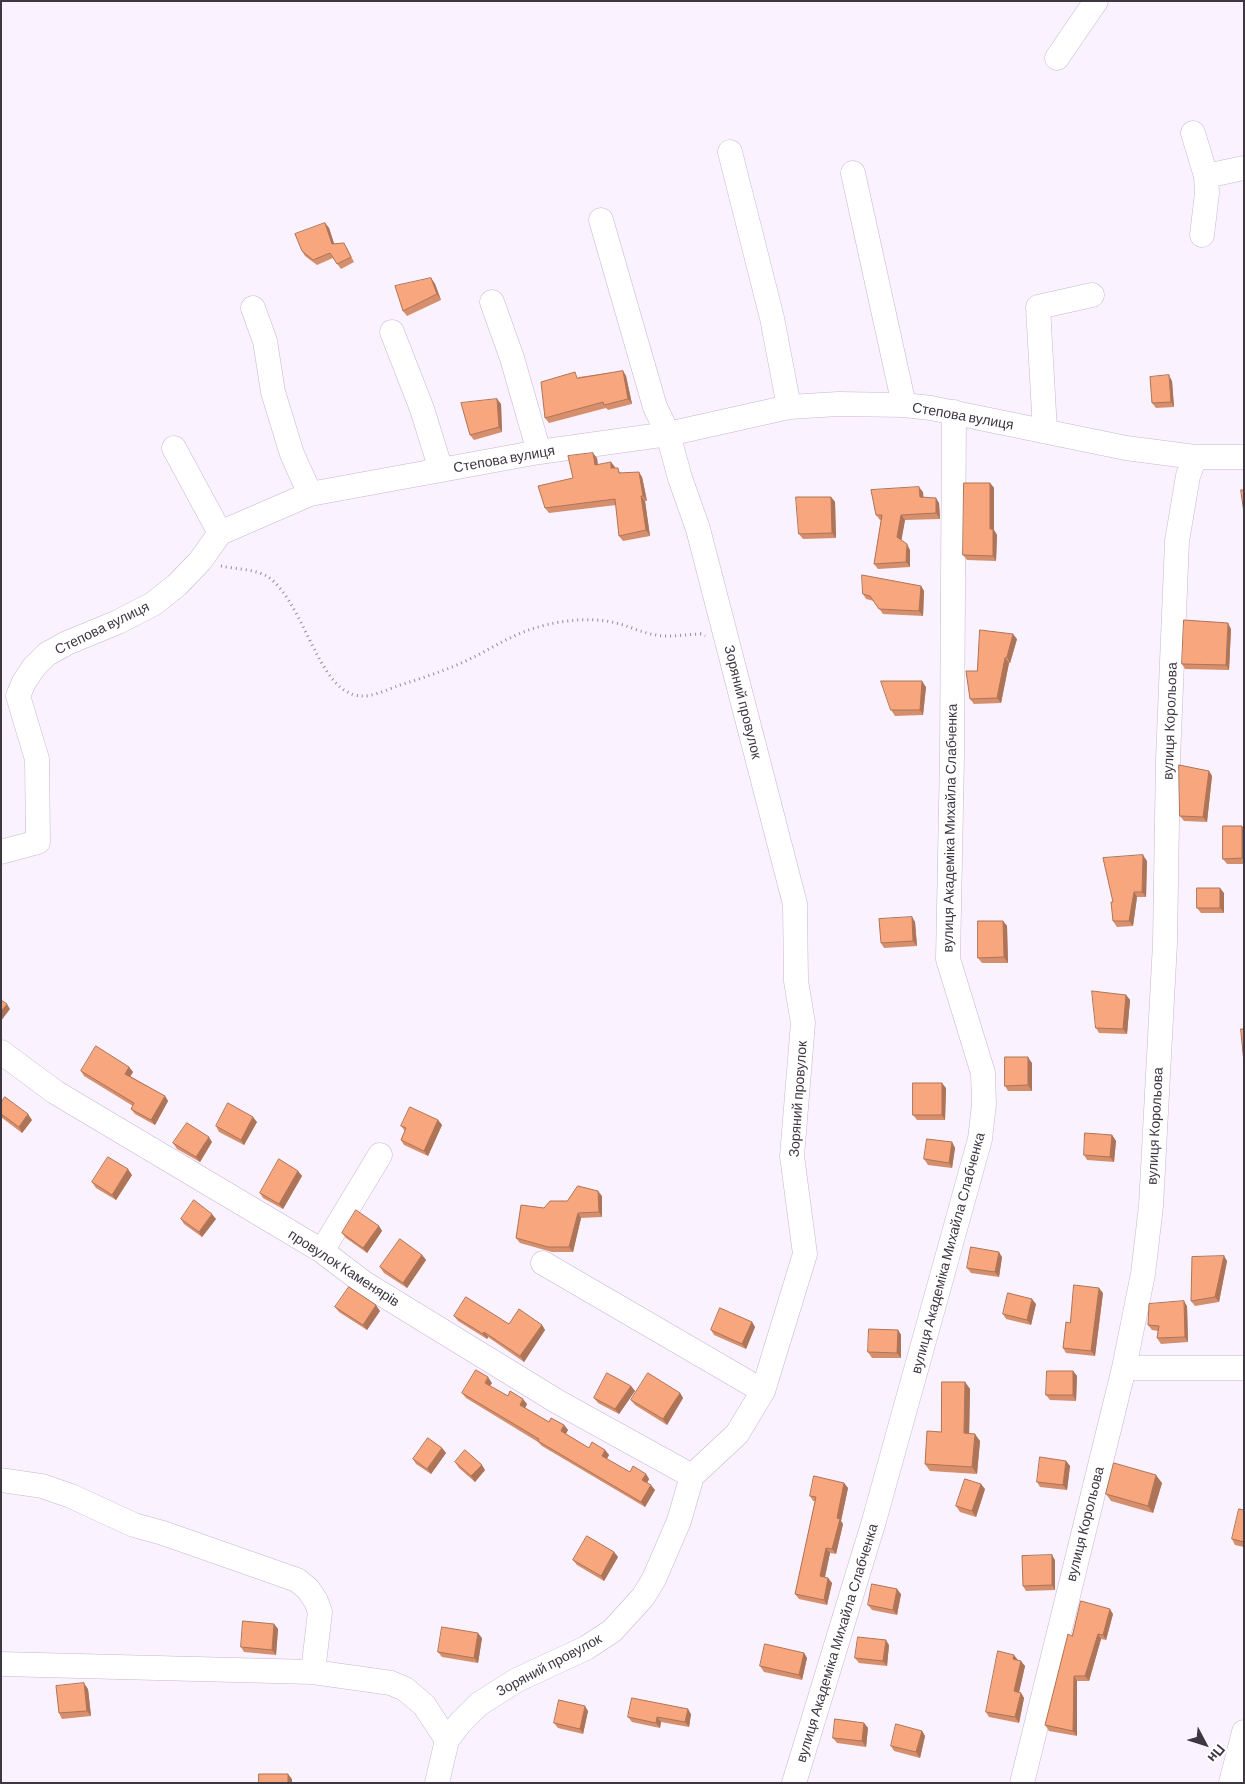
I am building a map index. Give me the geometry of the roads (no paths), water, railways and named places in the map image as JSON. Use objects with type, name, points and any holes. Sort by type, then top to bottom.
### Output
[{"type":"street","points":[[1057,58],[1096,1]]},
{"type":"street","points":[[1193,133],[1206,176],[1202,235]]},
{"type":"street","points":[[730,152],[772,318],[789,407]]},
{"type":"street","points":[[1206,176],[1244,168]]},
{"type":"street","points":[[853,173],[904,405]]},
{"type":"street","name":"Зоряний провулок","points":[[437,1783],[447,1740],[460,1723],[479,1704],[517,1680],[586,1648],[612,1630],[631,1612],[654,1579],[679,1521],[692,1476],[736,1434],[763,1391],[805,1254],[792,1156],[803,1024],[796,981],[795,904],[698,529],[680,478],[668,434],[655,407],[601,220]]},
{"type":"street","points":[[1045,431],[1038,307],[1092,295]]},
{"type":"street","points":[[492,302],[512,358],[539,452]]},
{"type":"street","points":[[254,308],[265,341],[275,401],[292,454],[310,494]]},
{"type":"street","points":[[392,332],[422,409],[441,470]]},
{"type":"street","name":"Степова вулиця","points":[[1,852],[38,842],[37,759],[18,696],[24,682],[34,667],[47,654],[67,643],[118,622],[153,604],[177,585],[200,561],[220,533],[310,494],[539,452],[668,434],[789,407],[838,404],[904,405],[954,412],[1126,448],[1195,457],[1244,457]]},
{"type":"street","name":"вулиця Академіка Михайла Слабченка","points":[[794,1783],[874,1521],[980,1139],[984,1104],[983,1073],[948,959],[952,746],[954,412]]},
{"type":"street","points":[[174,448],[220,533]]},
{"type":"street","name":"вулиця Корольова","points":[[1022,1783],[1124,1368],[1143,1274],[1151,1206],[1165,943],[1168,759],[1177,541],[1188,476],[1195,457]]},
{"type":"street","name":"провулок Каменярів","points":[[1,1052],[55,1092],[322,1251],[364,1283],[558,1402],[692,1476]]},
{"type":"street","points":[[322,1251],[380,1155]]},
{"type":"street","points":[[543,1263],[763,1391]]},
{"type":"street","points":[[1124,1368],[1244,1368]]},
{"type":"street","points":[[1,1480],[42,1486],[71,1496],[134,1525],[163,1532],[297,1580],[308,1589],[316,1601],[320,1612],[313,1672]]},
{"type":"street","points":[[1,1664],[313,1672],[391,1684],[405,1688],[424,1705],[447,1740]]},
{"type":"street","points":[[1231,1783],[1244,1732]]}]
